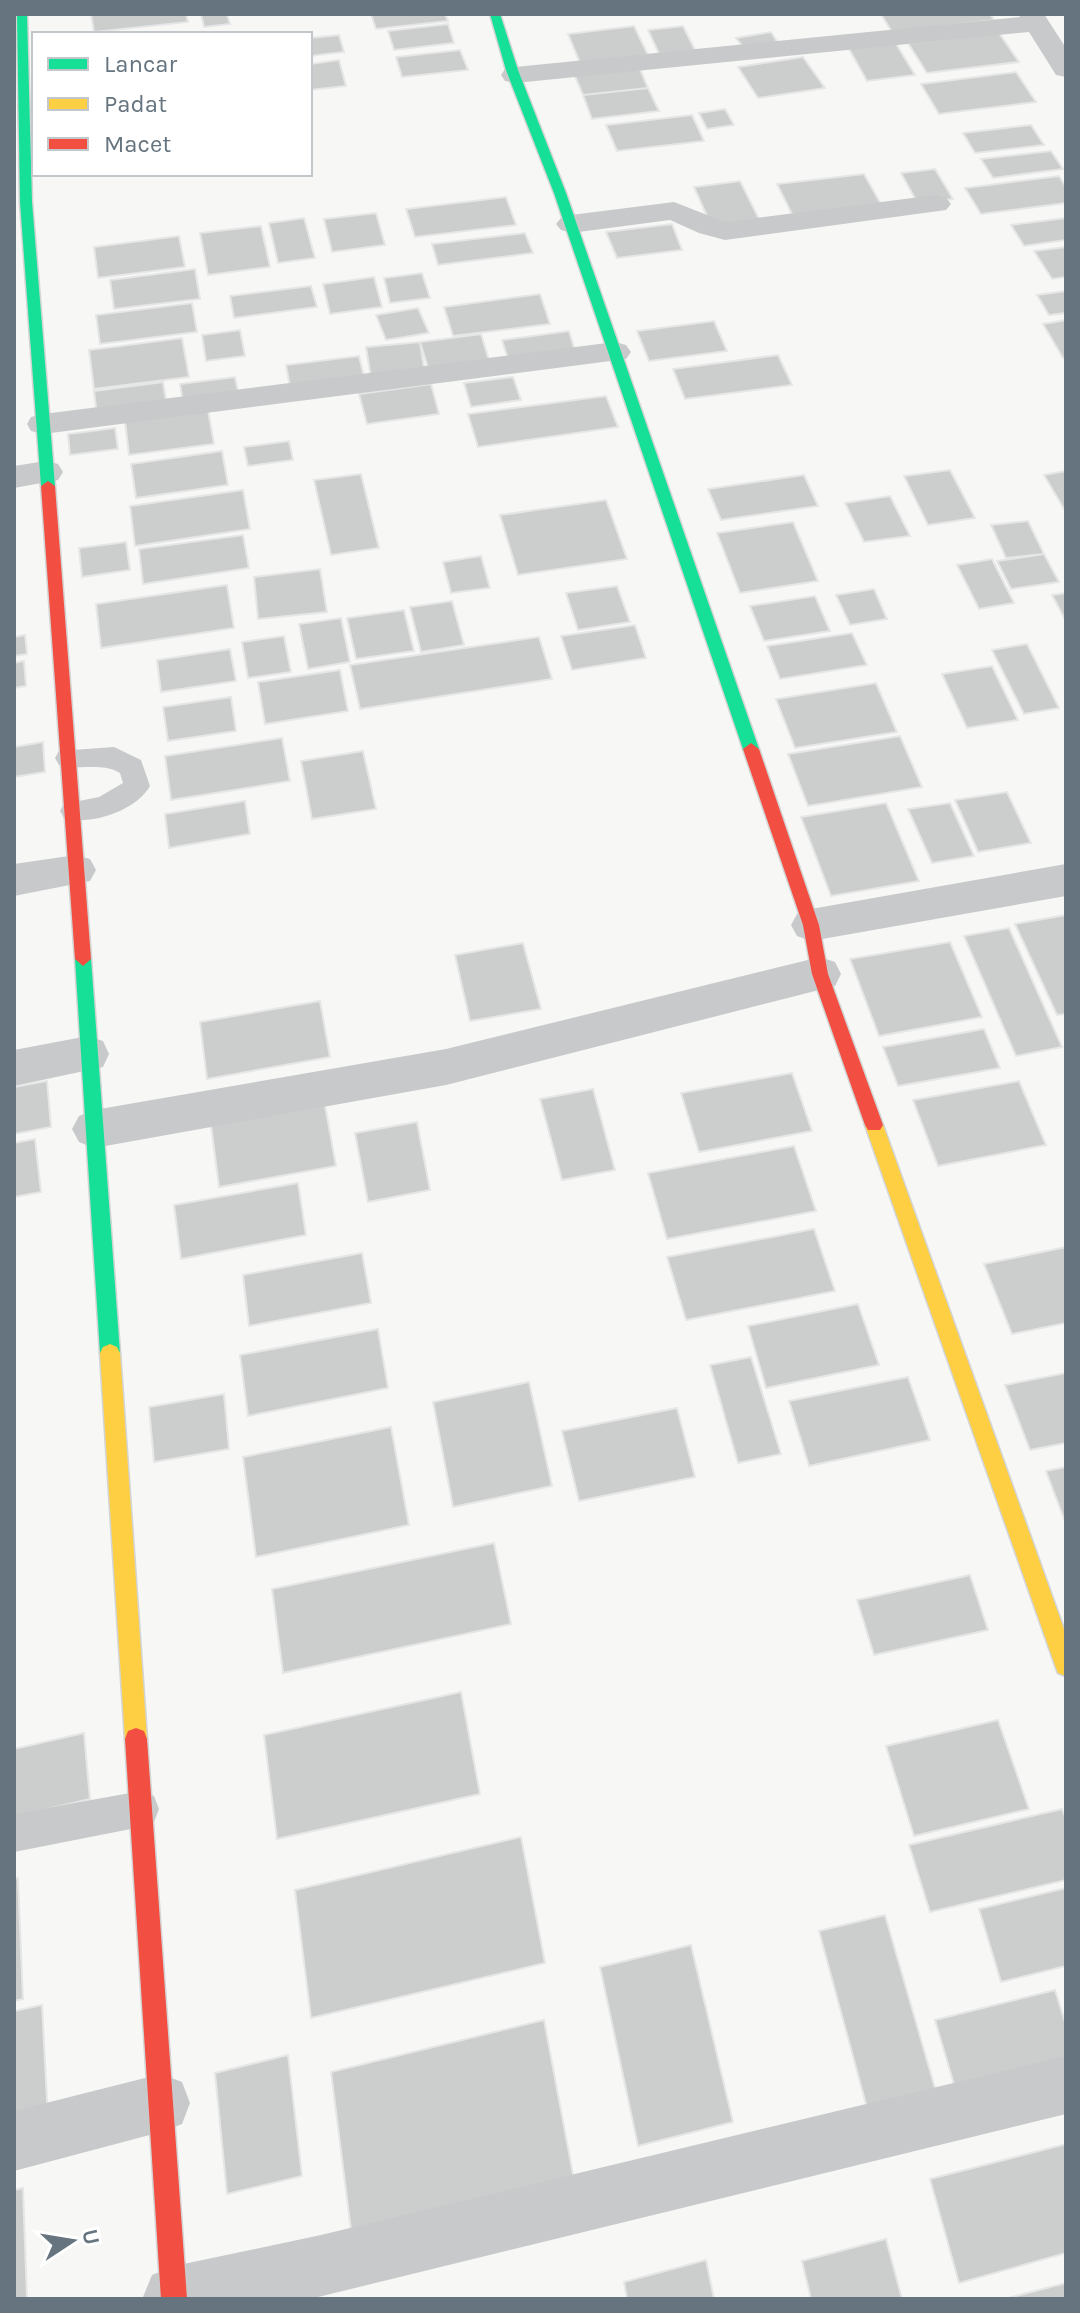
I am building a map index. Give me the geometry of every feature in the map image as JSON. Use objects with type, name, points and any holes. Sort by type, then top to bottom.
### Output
[{"type":"street","points":[[495,14],[571,224],[811,925],[820,974],[1066,1665]]},
{"type":"street","points":[[515,75],[1034,18],[1066,69]]},
{"type":"street","points":[[20,27],[22,254],[43,424],[30,474],[73,811],[174,2298],[321,2266],[1066,2085]]},
{"type":"street","points":[[571,224],[674,211],[725,231],[936,204]]},
{"type":"street","points":[[43,424],[615,352]]},
{"type":"street","points":[[14,880],[76,870]]},
{"type":"street","points":[[811,925],[1066,880]]},
{"type":"street","points":[[94,1129],[446,1067],[820,974]]},
{"type":"street","points":[[14,1068],[88,1054]]},
{"type":"street","points":[[14,2141],[161,2103]]},
{"type":"lane","points":[[68,758],[114,757],[132,767],[137,786],[123,798],[100,809],[73,811]]},
{"type":"lane","points":[[14,1833],[141,1809]]},
{"type":"building","points":[[91,14],[186,14],[188,22],[94,32]]},
{"type":"building","points":[[201,14],[227,14],[230,24],[204,27]]},
{"type":"building","points":[[371,14],[445,14],[448,21],[376,29]]},
{"type":"building","points":[[881,14],[990,14],[994,20],[892,32]]},
{"type":"building","points":[[448,24],[454,43],[394,50],[388,31]]},
{"type":"building","points":[[634,26],[648,55],[580,63],[568,34]]},
{"type":"building","points":[[683,26],[696,52],[660,56],[648,30]]},
{"type":"building","points":[[771,32],[778,43],[744,48],[736,38]]},
{"type":"building","points":[[999,33],[1019,62],[927,73],[908,43]]},
{"type":"building","points":[[339,35],[344,52],[312,56],[312,38]]},
{"type":"building","points":[[895,42],[915,75],[867,81],[848,47]]},
{"type":"building","points":[[460,50],[468,70],[402,77],[396,57]]},
{"type":"building","points":[[803,57],[825,88],[758,98],[738,67]]},
{"type":"building","points":[[339,60],[346,86],[312,90],[312,64]]},
{"type":"building","points":[[639,67],[648,88],[583,95],[574,74]]},
{"type":"building","points":[[1016,72],[1036,102],[939,114],[921,84]]},
{"type":"building","points":[[648,88],[659,111],[592,119],[583,95]]},
{"type":"building","points":[[725,109],[734,125],[707,129],[699,113]]},
{"type":"building","points":[[692,115],[704,141],[617,151],[606,125]]},
{"type":"building","points":[[1031,125],[1044,145],[975,153],[963,133]]},
{"type":"building","points":[[1051,151],[1063,169],[993,178],[981,159]]},
{"type":"building","points":[[935,169],[953,199],[918,204],[901,173]]},
{"type":"building","points":[[864,174],[882,206],[794,218],[777,184]]},
{"type":"building","points":[[1059,176],[1066,187],[1066,203],[981,214],[965,188]]},
{"type":"building","points":[[740,181],[759,219],[711,225],[694,187]]},
{"type":"building","points":[[506,197],[516,225],[415,237],[406,209]]},
{"type":"building","points":[[376,213],[385,245],[332,252],[324,219]]},
{"type":"building","points":[[304,218],[315,258],[278,263],[269,223]]},
{"type":"building","points":[[1066,218],[1066,240],[1024,246],[1011,225]]},
{"type":"building","points":[[672,224],[682,250],[617,258],[606,232]]},
{"type":"building","points":[[261,226],[270,267],[208,275],[200,233]]},
{"type":"building","points":[[525,233],[533,253],[438,265],[432,244]]},
{"type":"building","points":[[179,236],[185,267],[98,278],[94,247]]},
{"type":"building","points":[[1066,247],[1066,277],[1052,279],[1034,251]]},
{"type":"building","points":[[195,269],[200,299],[114,309],[110,280]]},
{"type":"building","points":[[422,273],[430,298],[390,303],[384,278]]},
{"type":"building","points":[[374,277],[382,307],[330,314],[323,284]]},
{"type":"building","points":[[311,286],[317,307],[234,318],[230,296]]},
{"type":"building","points":[[1066,291],[1066,313],[1049,315],[1037,295]]},
{"type":"building","points":[[540,294],[550,324],[453,336],[444,307]]},
{"type":"building","points":[[192,303],[197,332],[100,344],[96,315]]},
{"type":"building","points":[[418,308],[429,333],[386,340],[376,315]]},
{"type":"building","points":[[1066,320],[1066,357],[1063,358],[1043,324]]},
{"type":"building","points":[[714,321],[727,351],[649,361],[637,331]]},
{"type":"building","points":[[240,330],[245,356],[206,361],[202,335]]},
{"type":"building","points":[[569,331],[575,351],[508,359],[502,340]]},
{"type":"building","points":[[481,334],[489,360],[428,368],[420,342]]},
{"type":"building","points":[[182,338],[189,377],[94,389],[89,350]]},
{"type":"building","points":[[420,342],[425,374],[371,378],[366,347]]},
{"type":"building","points":[[778,355],[792,385],[685,399],[673,369]]},
{"type":"building","points":[[359,356],[364,377],[290,387],[286,365]]},
{"type":"building","points":[[235,377],[239,396],[183,403],[180,384]]},
{"type":"building","points":[[513,377],[521,400],[471,407],[464,383]]},
{"type":"building","points":[[163,382],[167,406],[97,415],[94,391]]},
{"type":"building","points":[[431,384],[439,414],[367,424],[359,394]]},
{"type":"building","points":[[606,396],[618,427],[478,447],[468,414]]},
{"type":"building","points":[[208,410],[214,444],[129,455],[125,421]]},
{"type":"building","points":[[115,428],[118,449],[70,455],[68,434]]},
{"type":"building","points":[[289,441],[293,460],[248,466],[244,447]]},
{"type":"building","points":[[222,451],[228,485],[136,498],[131,464]]},
{"type":"building","points":[[950,470],[975,518],[928,525],[904,476]]},
{"type":"building","points":[[1066,471],[1066,509],[1064,509],[1044,475]]},
{"type":"building","points":[[361,474],[379,548],[331,555],[314,480]]},
{"type":"building","points":[[804,475],[818,506],[721,520],[708,489]]},
{"type":"building","points":[[243,490],[250,529],[135,546],[130,506]]},
{"type":"building","points":[[890,496],[910,536],[864,542],[845,503]]},
{"type":"building","points":[[606,500],[627,559],[518,575],[500,515]]},
{"type":"building","points":[[1028,521],[1044,554],[1006,558],[991,525]]},
{"type":"building","points":[[793,522],[818,581],[740,593],[717,533]]},
{"type":"building","points":[[243,535],[249,568],[143,584],[139,549]]},
{"type":"building","points":[[126,542],[130,570],[82,577],[79,548]]},
{"type":"building","points":[[1044,554],[1059,582],[1011,589],[997,561]]},
{"type":"building","points":[[481,556],[490,588],[451,593],[443,562]]},
{"type":"building","points":[[992,559],[1014,603],[979,609],[957,565]]},
{"type":"building","points":[[320,569],[327,612],[258,619],[254,577]]},
{"type":"building","points":[[227,585],[234,628],[101,648],[96,604]]},
{"type":"building","points":[[617,586],[630,622],[578,630],[566,593]]},
{"type":"building","points":[[874,589],[887,619],[850,625],[836,595]]},
{"type":"building","points":[[1066,593],[1066,621],[1052,595]]},
{"type":"building","points":[[815,596],[830,631],[764,641],[750,606]]},
{"type":"building","points":[[452,601],[464,645],[421,652],[410,607]]},
{"type":"building","points":[[404,610],[414,651],[356,659],[347,618]]},
{"type":"building","points":[[341,618],[350,662],[308,669],[299,624]]},
{"type":"building","points":[[635,625],[646,658],[572,670],[561,636]]},
{"type":"building","points":[[852,633],[867,665],[780,679],[767,646]]},
{"type":"building","points":[[25,635],[27,654],[14,656],[14,637]]},
{"type":"building","points":[[284,636],[291,672],[248,678],[242,642]]},
{"type":"building","points":[[539,637],[552,679],[360,709],[350,665]]},
{"type":"building","points":[[1027,644],[1059,708],[1024,714],[992,650]]},
{"type":"building","points":[[230,649],[236,681],[161,692],[157,660]]},
{"type":"building","points":[[24,661],[26,686],[14,688],[14,663]]},
{"type":"building","points":[[992,666],[1018,720],[967,728],[942,674]]},
{"type":"building","points":[[340,670],[348,711],[265,724],[258,682]]},
{"type":"building","points":[[876,683],[897,732],[795,748],[776,699]]},
{"type":"building","points":[[231,697],[236,731],[168,741],[163,707]]},
{"type":"building","points":[[900,736],[922,787],[808,806],[788,754]]},
{"type":"building","points":[[282,738],[290,781],[171,800],[165,756]]},
{"type":"building","points":[[43,742],[45,772],[14,777],[14,747]]},
{"type":"building","points":[[363,751],[376,809],[312,819],[301,761]]},
{"type":"building","points":[[1007,792],[1031,843],[978,852],[955,800]]},
{"type":"building","points":[[245,801],[250,834],[169,848],[165,814]]},
{"type":"building","points":[[886,803],[919,881],[831,896],[801,817]]},
{"type":"building","points":[[950,803],[974,856],[932,863],[908,809]]},
{"type":"building","points":[[1066,915],[1066,1014],[1057,1015],[1015,924]]},
{"type":"building","points":[[1009,928],[1062,1047],[1016,1056],[964,936]]},
{"type":"building","points":[[950,942],[982,1017],[879,1036],[850,959]]},
{"type":"building","points":[[523,943],[541,1009],[470,1021],[455,955]]},
{"type":"building","points":[[320,1001],[330,1057],[207,1079],[200,1022]]},
{"type":"building","points":[[984,1029],[1000,1068],[898,1086],[883,1047]]},
{"type":"building","points":[[792,1073],[812,1131],[699,1152],[681,1093]]},
{"type":"building","points":[[47,1081],[51,1127],[14,1134],[14,1087]]},
{"type":"building","points":[[1019,1081],[1046,1145],[938,1166],[913,1100]]},
{"type":"building","points":[[593,1089],[615,1170],[562,1180],[540,1099]]},
{"type":"building","points":[[325,1105],[336,1166],[219,1187],[211,1125]]},
{"type":"building","points":[[417,1122],[430,1190],[368,1202],[355,1133]]},
{"type":"building","points":[[35,1139],[41,1192],[14,1197],[14,1143]]},
{"type":"building","points":[[794,1146],[816,1211],[667,1239],[648,1173]]},
{"type":"building","points":[[298,1183],[306,1235],[181,1259],[174,1205]]},
{"type":"building","points":[[814,1229],[835,1291],[686,1320],[667,1257]]},
{"type":"building","points":[[1066,1247],[1066,1323],[1012,1334],[984,1264]]},
{"type":"building","points":[[362,1253],[371,1303],[249,1326],[243,1275]]},
{"type":"building","points":[[858,1304],[879,1365],[766,1388],[748,1326]]},
{"type":"building","points":[[378,1329],[388,1388],[248,1416],[240,1355]]},
{"type":"building","points":[[751,1357],[781,1454],[738,1463],[710,1365]]},
{"type":"building","points":[[1066,1373],[1066,1443],[1030,1450],[1005,1385]]},
{"type":"building","points":[[908,1377],[930,1440],[809,1466],[789,1401]]},
{"type":"building","points":[[529,1382],[552,1486],[453,1507],[433,1402]]},
{"type":"building","points":[[224,1394],[229,1449],[154,1462],[149,1407]]},
{"type":"building","points":[[677,1408],[695,1477],[579,1501],[562,1431]]},
{"type":"building","points":[[391,1427],[409,1525],[256,1557],[243,1457]]},
{"type":"building","points":[[1066,1467],[1066,1524],[1046,1471]]},
{"type":"building","points":[[494,1543],[511,1624],[283,1673],[272,1589]]},
{"type":"building","points":[[970,1575],[988,1630],[874,1655],[857,1600]]},
{"type":"building","points":[[461,1692],[480,1794],[277,1839],[264,1735]]},
{"type":"building","points":[[998,1720],[1029,1809],[914,1836],[886,1746]]},
{"type":"building","points":[[84,1733],[90,1799],[14,1817],[14,1749]]},
{"type":"building","points":[[1062,1809],[1066,1819],[1066,1880],[930,1912],[909,1845]]},
{"type":"building","points":[[521,1837],[545,1963],[311,2018],[295,1890]]},
{"type":"building","points":[[18,1878],[23,1999],[14,2001],[14,1879]]},
{"type":"building","points":[[1066,1888],[1066,1966],[1001,1982],[979,1909]]},
{"type":"building","points":[[885,1915],[939,2102],[870,2119],[819,1931]]},
{"type":"building","points":[[691,1945],[733,2122],[638,2146],[600,1967]]},
{"type":"building","points":[[1055,1990],[1066,2025],[1066,2071],[958,2098],[935,2020]]},
{"type":"building","points":[[42,2005],[48,2118],[14,2126],[14,2011]]},
{"type":"building","points":[[544,2020],[576,2190],[353,2246],[331,2072]]},
{"type":"building","points":[[288,2055],[302,2176],[227,2194],[215,2073]]},
{"type":"building","points":[[1066,2144],[1066,2253],[959,2283],[930,2179]]},
{"type":"building","points":[[23,2188],[27,2299],[14,2299],[14,2190]]},
{"type":"building","points":[[886,2239],[902,2299],[811,2299],[802,2261]]},
{"type":"building","points":[[706,2260],[714,2299],[627,2299],[624,2282]]},
{"type":"building","points":[[1066,2283],[1066,2299],[1004,2299]]},
{"type":"traffic: fast","points":[[22,14],[26,202],[48,486]]},
{"type":"traffic: fast","points":[[495,14],[512,70],[560,193],[751,749]]},
{"type":"traffic: fast","points":[[83,959],[110,1353]]},
{"type":"traffic: slow","points":[[874,1125],[1066,1665]]},
{"type":"traffic: slow","points":[[110,1353],[136,1739]]},
{"type":"traffic: jam","points":[[48,486],[83,959]]},
{"type":"traffic: jam","points":[[751,749],[811,925],[820,974],[874,1125]]},
{"type":"traffic: jam","points":[[136,1739],[174,2299]]}]
